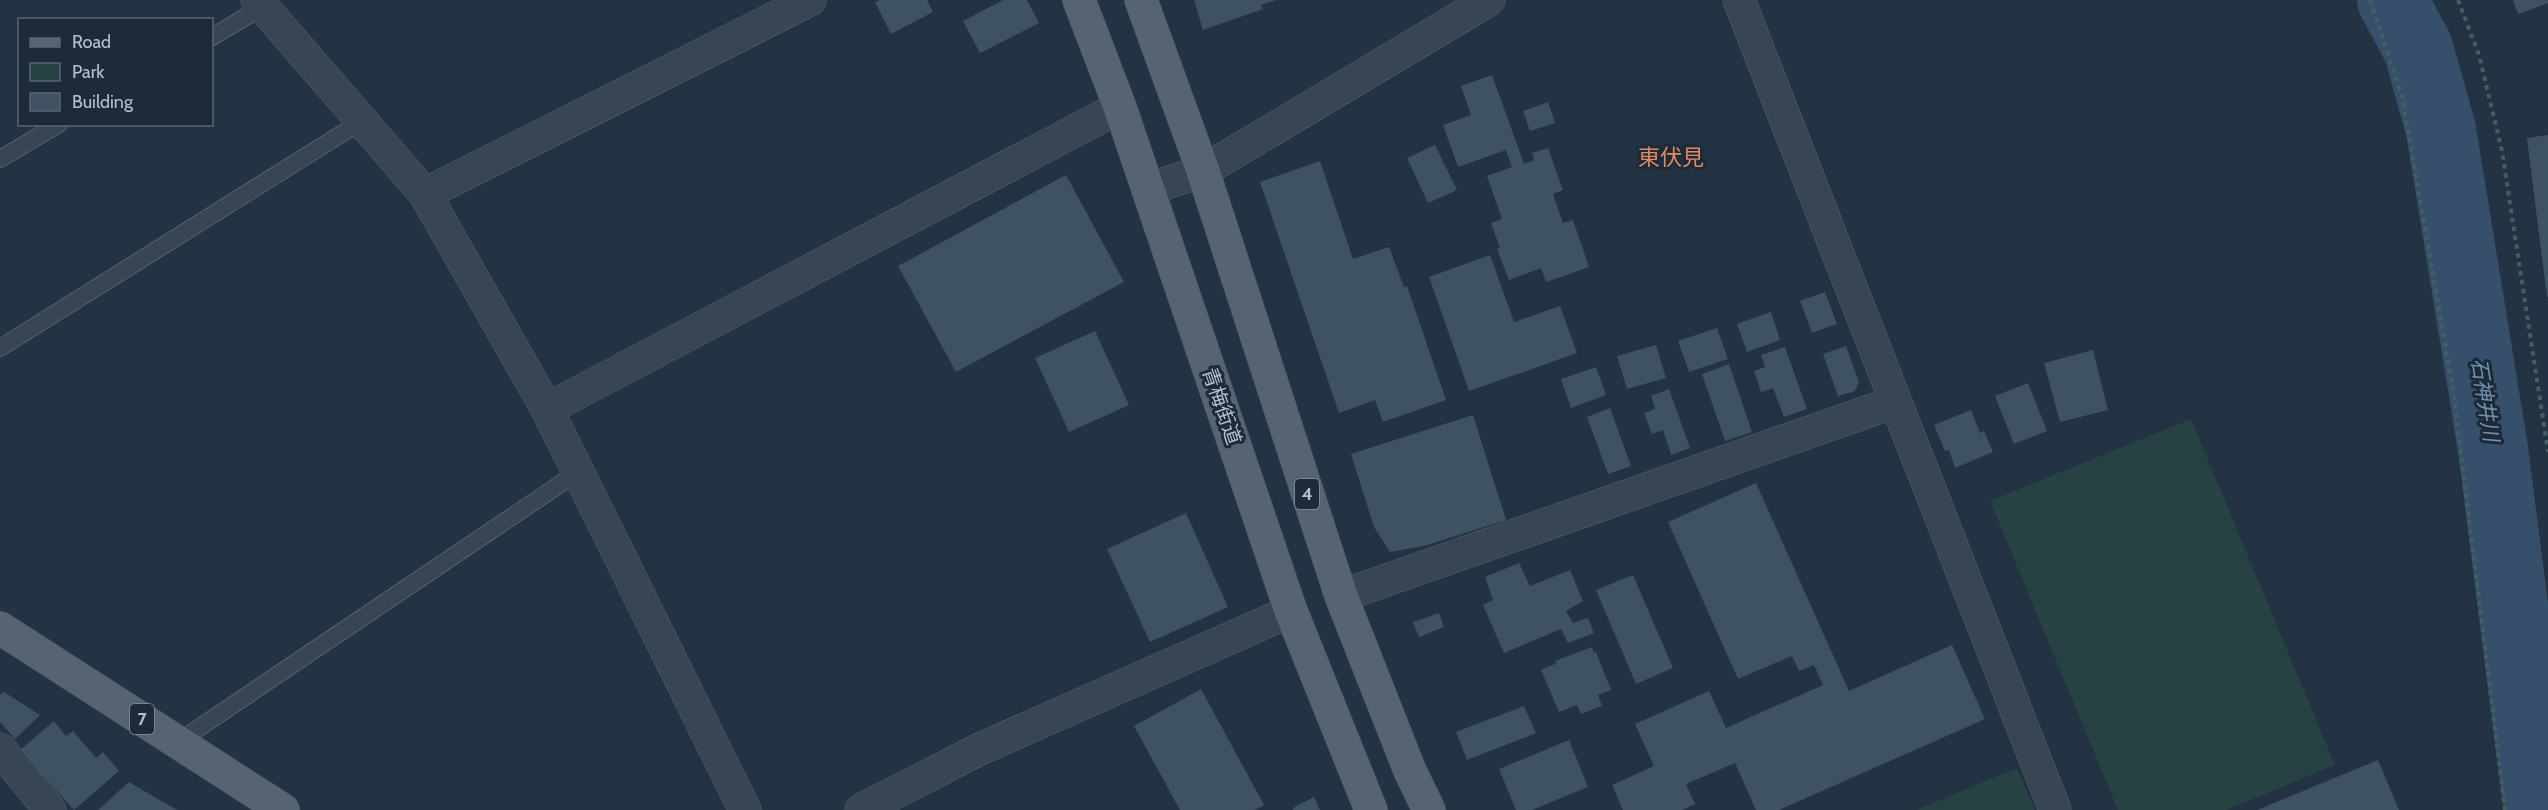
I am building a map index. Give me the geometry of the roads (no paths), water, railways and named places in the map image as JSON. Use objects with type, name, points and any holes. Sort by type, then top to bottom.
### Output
[{"type":"main road","name":"青梅街道","points":[[1079,0],[1120,106],[1291,611],[1371,810]]},
{"type":"main road","name":"4","points":[[1141,0],[1203,171],[1341,596],[1410,771],[1429,810]]},
{"type":"main road","name":"7","points":[[0,628],[283,810]]},
{"type":"street","points":[[425,194],[810,0]]},
{"type":"street","points":[[1148,189],[1203,171],[1489,0]]},
{"type":"street","points":[[1740,0],[1817,193],[1895,402],[2055,810]]},
{"type":"street","points":[[266,2],[362,121],[425,194],[547,409],[745,810]]},
{"type":"street","points":[[547,409],[1120,106]]},
{"type":"street","points":[[1341,596],[1895,402]]},
{"type":"street","points":[[861,810],[980,750],[1291,611]]},
{"type":"street","points":[[0,749],[50,810]]},
{"type":"lane","points":[[213,36],[266,2]]},
{"type":"lane","points":[[0,348],[362,121]]},
{"type":"lane","points":[[0,159],[57,126]]},
{"type":"lane","points":[[178,742],[578,472]]},
{"type":"waterway","name":"石神井川","points":[[2392,0],[2418,48],[2441,130],[2493,449],[2539,810]]},
{"type":"district","name":"東伏見","points":[[1671,157]]}]
